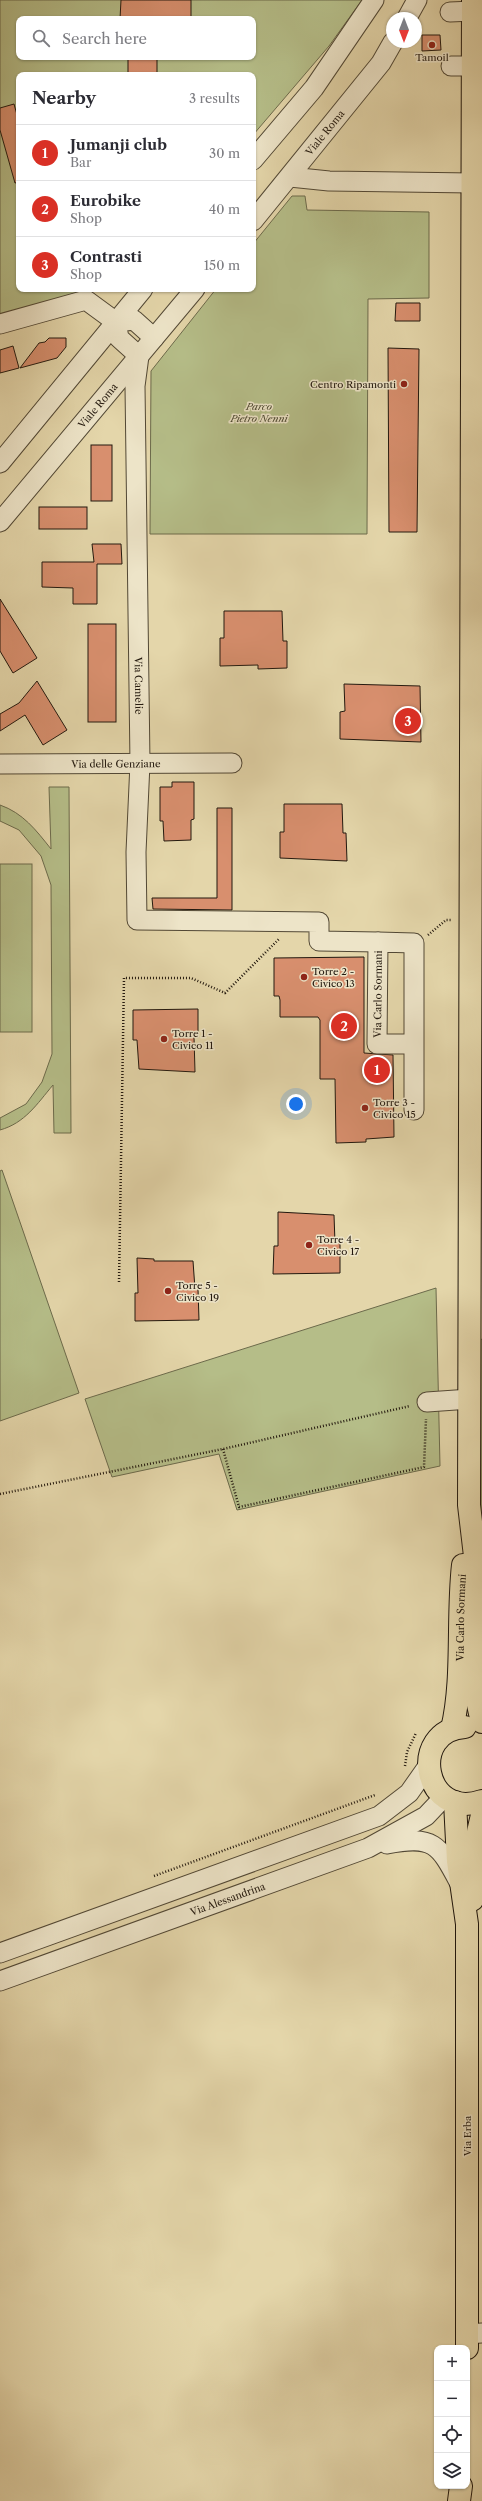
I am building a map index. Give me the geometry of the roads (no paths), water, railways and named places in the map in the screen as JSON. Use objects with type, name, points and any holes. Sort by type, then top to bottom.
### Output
[{"type":"main road","name":"Via Carlo Sormani","points":[[452,1729],[457,1709],[459,1600],[469,1506],[476,955],[471,920],[477,805],[477,237],[472,183],[477,108],[473,66],[475,14]]},
{"type":"main road","name":"Via Carlo Sormani","points":[[469,1506],[475,1556],[474,1687],[482,1722]]},
{"type":"main road","points":[[482,1729],[471,1726],[452,1729],[435,1743],[430,1754],[428,1766],[430,1778],[436,1789],[449,1800],[466,1805],[482,1801]]},
{"type":"main road","name":"Via Erba","points":[[449,1800],[467,1924],[472,2338]]},
{"type":"main road","name":"Via Erba","points":[[467,1924],[474,1888],[476,1841],[482,1815]]},
{"type":"main road","points":[[459,2501],[461,2489]]},
{"type":"street","points":[[256,156],[314,88],[374,0]]},
{"type":"street","points":[[410,12],[417,0]]},
{"type":"street","points":[[450,12],[475,14]]},
{"type":"street","name":"Viale Roma","points":[[256,217],[381,63],[390,48]]},
{"type":"street","points":[[451,66],[473,66]]},
{"type":"street","points":[[290,177],[329,181],[472,183]]},
{"type":"street","points":[[0,463],[141,292]]},
{"type":"street","name":"Viale Roma","points":[[0,522],[192,292]]},
{"type":"street","points":[[0,324],[86,300],[116,322],[134,320],[154,338]]},
{"type":"street","points":[[116,322],[119,338],[139,356]]},
{"type":"street","name":"Via Camelie","points":[[139,356],[135,386],[140,762],[136,852],[137,920],[319,922],[319,941],[378,942]]},
{"type":"street","name":"Via delle Genziane","points":[[0,764],[140,762],[232,763]]},
{"type":"street","name":"Via Carlo Sormani","points":[[378,942],[414,943],[412,1044],[376,1044],[378,942]]},
{"type":"street","points":[[412,1044],[414,1110]]},
{"type":"street","points":[[427,1402],[470,1399]]},
{"type":"street","points":[[0,1953],[379,1816],[409,1793],[428,1766]]},
{"type":"street","name":"Via Alessandrina","points":[[0,1981],[368,1848],[426,1816],[449,1800]]},
{"type":"street","points":[[368,1848],[413,1839],[430,1844],[445,1856],[461,1886]]},
{"type":"place","name":"Tamoil","points":[[432,45]]},
{"type":"place","name":"Centro Ripamonti","points":[[404,384]]},
{"type":"place","name":"Contrasti","points":[[408,721]]},
{"type":"place","name":"Torre 2 - Civico 13","points":[[304,977]]},
{"type":"place","name":"Eurobike","points":[[344,1026]]},
{"type":"place","name":"Torre 1 - Civico 11","points":[[164,1039]]},
{"type":"place","name":"Jumanji club","points":[[377,1070]]},
{"type":"place","name":"Torre 3 - Civico 15","points":[[365,1108]]},
{"type":"place","name":"Torre 4 - Civico 17","points":[[309,1245]]},
{"type":"place","name":"Torre 5 - Civico 19","points":[[168,1291]]},
{"type":"park label","name":"Parco Pietro Nenni","points":[[259,412]]}]
